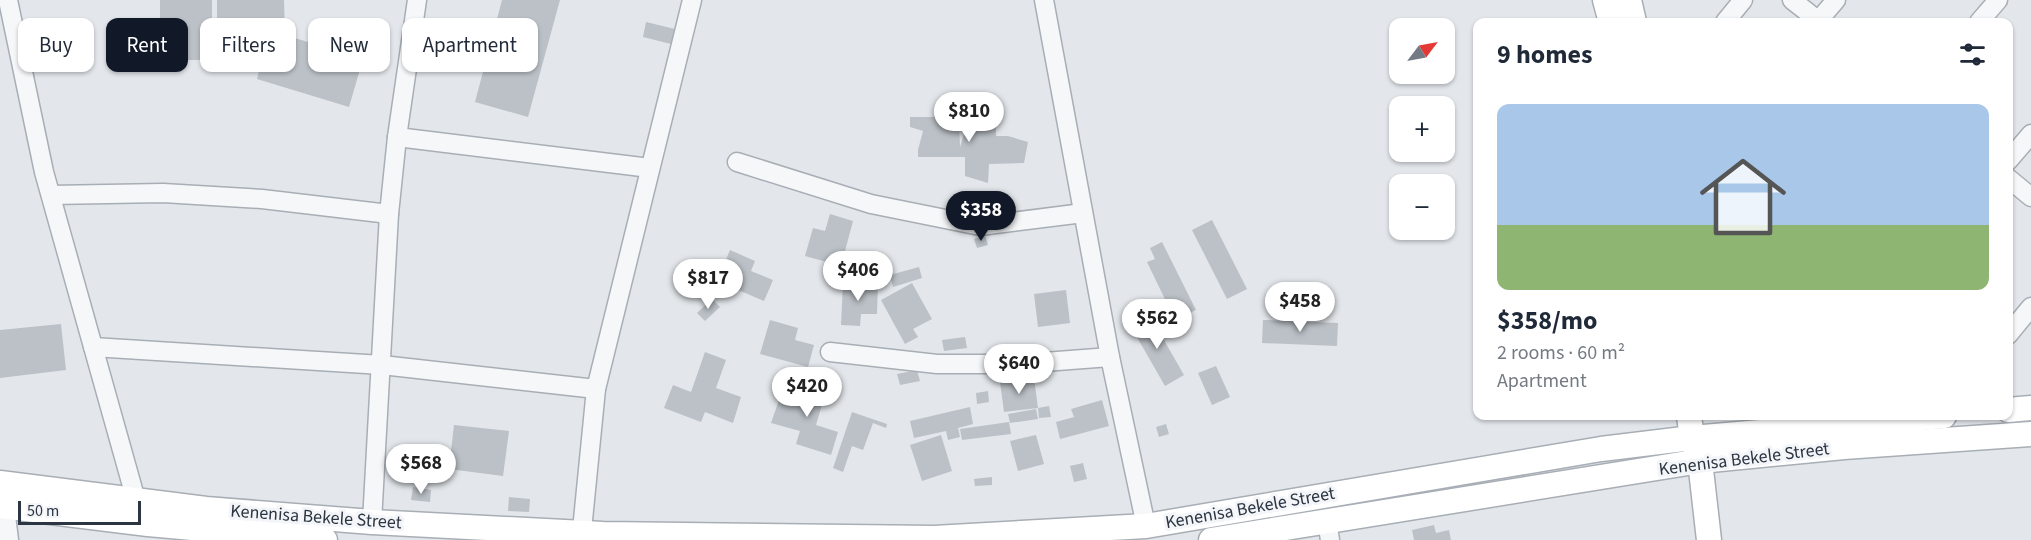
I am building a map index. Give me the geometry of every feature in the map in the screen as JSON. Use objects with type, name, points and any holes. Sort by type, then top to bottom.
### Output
[{"type":"main road","points":[[1605,0],[1610,18]]},
{"type":"main road","points":[[1629,0],[1633,18]]},
{"type":"main road","points":[[2013,410],[2031,408]]},
{"type":"main road","name":"Kenenisa Bekele Street","points":[[0,483],[206,509],[581,536],[603,534],[934,539],[1146,526],[1601,448],[1698,427],[1855,420]]},
{"type":"main road","points":[[1698,427],[1709,540]]},
{"type":"main road","name":"Kenenisa Bekele Street","points":[[1210,540],[1328,531],[1700,461],[1844,447],[2031,434]]},
{"type":"main road","name":"Kenenisa Bekele Street","points":[[2,507],[239,536],[325,540]]},
{"type":"street","points":[[8,0],[51,195],[136,500]]},
{"type":"street","points":[[372,522],[389,214],[397,137],[417,0]]},
{"type":"street","points":[[581,536],[596,388],[692,0]]},
{"type":"street","points":[[1044,0],[1110,357],[1146,526]]},
{"type":"street","points":[[1728,18],[1743,0]]},
{"type":"street","points":[[1792,0],[1814,18]]},
{"type":"street","points":[[1822,18],[1836,0]]},
{"type":"street","points":[[1982,18],[1998,0]]},
{"type":"street","points":[[2013,155],[2031,134]]},
{"type":"street","points":[[397,137],[650,168]]},
{"type":"street","points":[[737,162],[871,204],[980,226],[1083,213]]},
{"type":"street","points":[[2013,182],[2031,197]]},
{"type":"street","points":[[51,195],[163,193],[262,200],[389,214]]},
{"type":"street","points":[[2013,329],[2031,307]]},
{"type":"street","points":[[93,347],[381,366],[596,388]]},
{"type":"street","points":[[830,352],[937,364],[1018,364],[1110,357]]},
{"type":"street","points":[[2,507],[9,540]]},
{"type":"building","points":[[160,0],[212,0],[212,18],[200,18],[200,60],[188,60],[188,18],[160,18]]},
{"type":"building","points":[[217,0],[284,0],[285,18],[217,18]]},
{"type":"building","points":[[502,0],[560,0],[528,117],[475,102],[483,72],[538,72],[538,18],[497,18]]},
{"type":"building","points":[[646,22],[679,30],[675,45],[643,37]]},
{"type":"building","points":[[296,38],[308,42],[308,72],[359,72],[349,107],[257,79],[259,72],[296,72]]},
{"type":"building","points":[[974,113],[996,120],[996,136],[1008,136],[1028,142],[1024,163],[989,164],[988,183],[965,176],[965,157],[918,157],[923,131],[910,127],[910,117],[938,117],[959,123],[960,147],[965,131],[964,114]]},
{"type":"building","points":[[830,214],[853,221],[841,266],[805,256],[813,228],[825,231]]},
{"type":"building","points":[[1212,220],[1247,289],[1227,299],[1192,230]]},
{"type":"building","points":[[985,235],[988,245],[977,248],[974,239]]},
{"type":"building","points":[[1162,242],[1196,310],[1175,320],[1147,262],[1155,259],[1150,248]]},
{"type":"building","points":[[730,250],[755,261],[751,271],[773,280],[764,301],[717,281]]},
{"type":"building","points":[[919,267],[922,278],[893,287],[890,275]]},
{"type":"building","points":[[843,283],[878,284],[877,314],[861,314],[860,326],[841,325]]},
{"type":"building","points":[[912,283],[932,319],[913,329],[918,337],[905,344],[881,300]]},
{"type":"building","points":[[1066,290],[1070,323],[1038,327],[1034,294]]},
{"type":"building","points":[[712,299],[720,307],[705,321],[697,313]]},
{"type":"building","points":[[1149,314],[1184,375],[1165,386],[1130,325]]},
{"type":"building","points":[[770,320],[798,328],[795,340],[814,345],[808,367],[760,354]]},
{"type":"building","points":[[1263,320],[1338,323],[1337,346],[1262,343]]},
{"type":"building","points":[[61,324],[66,370],[0,378],[0,330]]},
{"type":"building","points":[[965,337],[967,348],[944,351],[942,340]]},
{"type":"building","points":[[705,352],[726,360],[716,388],[741,397],[733,423],[705,412],[701,422],[664,408],[673,385],[691,392]]},
{"type":"building","points":[[1216,366],[1230,397],[1212,405],[1198,373]]},
{"type":"building","points":[[917,370],[920,381],[900,385],[897,374]]},
{"type":"building","points":[[807,378],[828,384],[816,425],[838,432],[831,455],[796,444],[800,431],[771,423],[779,400],[798,406]]},
{"type":"building","points":[[1034,378],[1038,408],[1004,412],[1000,382]]},
{"type":"building","points":[[988,391],[989,402],[977,404],[976,393]]},
{"type":"building","points":[[1102,400],[1109,426],[1060,439],[1056,422],[1074,417],[1071,409]]},
{"type":"building","points":[[1049,406],[1051,417],[1039,418],[1038,408]]},
{"type":"building","points":[[970,407],[973,424],[958,428],[960,437],[948,440],[946,431],[914,438],[910,421]]},
{"type":"building","points":[[1036,409],[1038,419],[1010,423],[1008,414]]},
{"type":"building","points":[[852,412],[887,424],[886,428],[873,423],[863,450],[852,446],[843,472],[833,468]]},
{"type":"building","points":[[1009,422],[1011,434],[962,440],[960,429]]},
{"type":"building","points":[[1166,424],[1169,434],[1159,437],[1156,427]]},
{"type":"building","points":[[454,425],[509,431],[503,476],[449,469]]},
{"type":"building","points":[[941,435],[952,471],[922,481],[910,445]]},
{"type":"building","points":[[1036,435],[1044,464],[1018,471],[1010,441]]},
{"type":"building","points":[[1083,463],[1087,479],[1074,482],[1070,466]]},
{"type":"building","points":[[992,477],[992,485],[975,486],[974,479]]},
{"type":"building","points":[[413,487],[431,490],[430,502],[411,500]]},
{"type":"building","points":[[509,497],[530,499],[529,512],[508,511]]},
{"type":"building","points":[[1434,525],[1436,533],[1449,530],[1451,540],[1414,540],[1412,530]]}]
